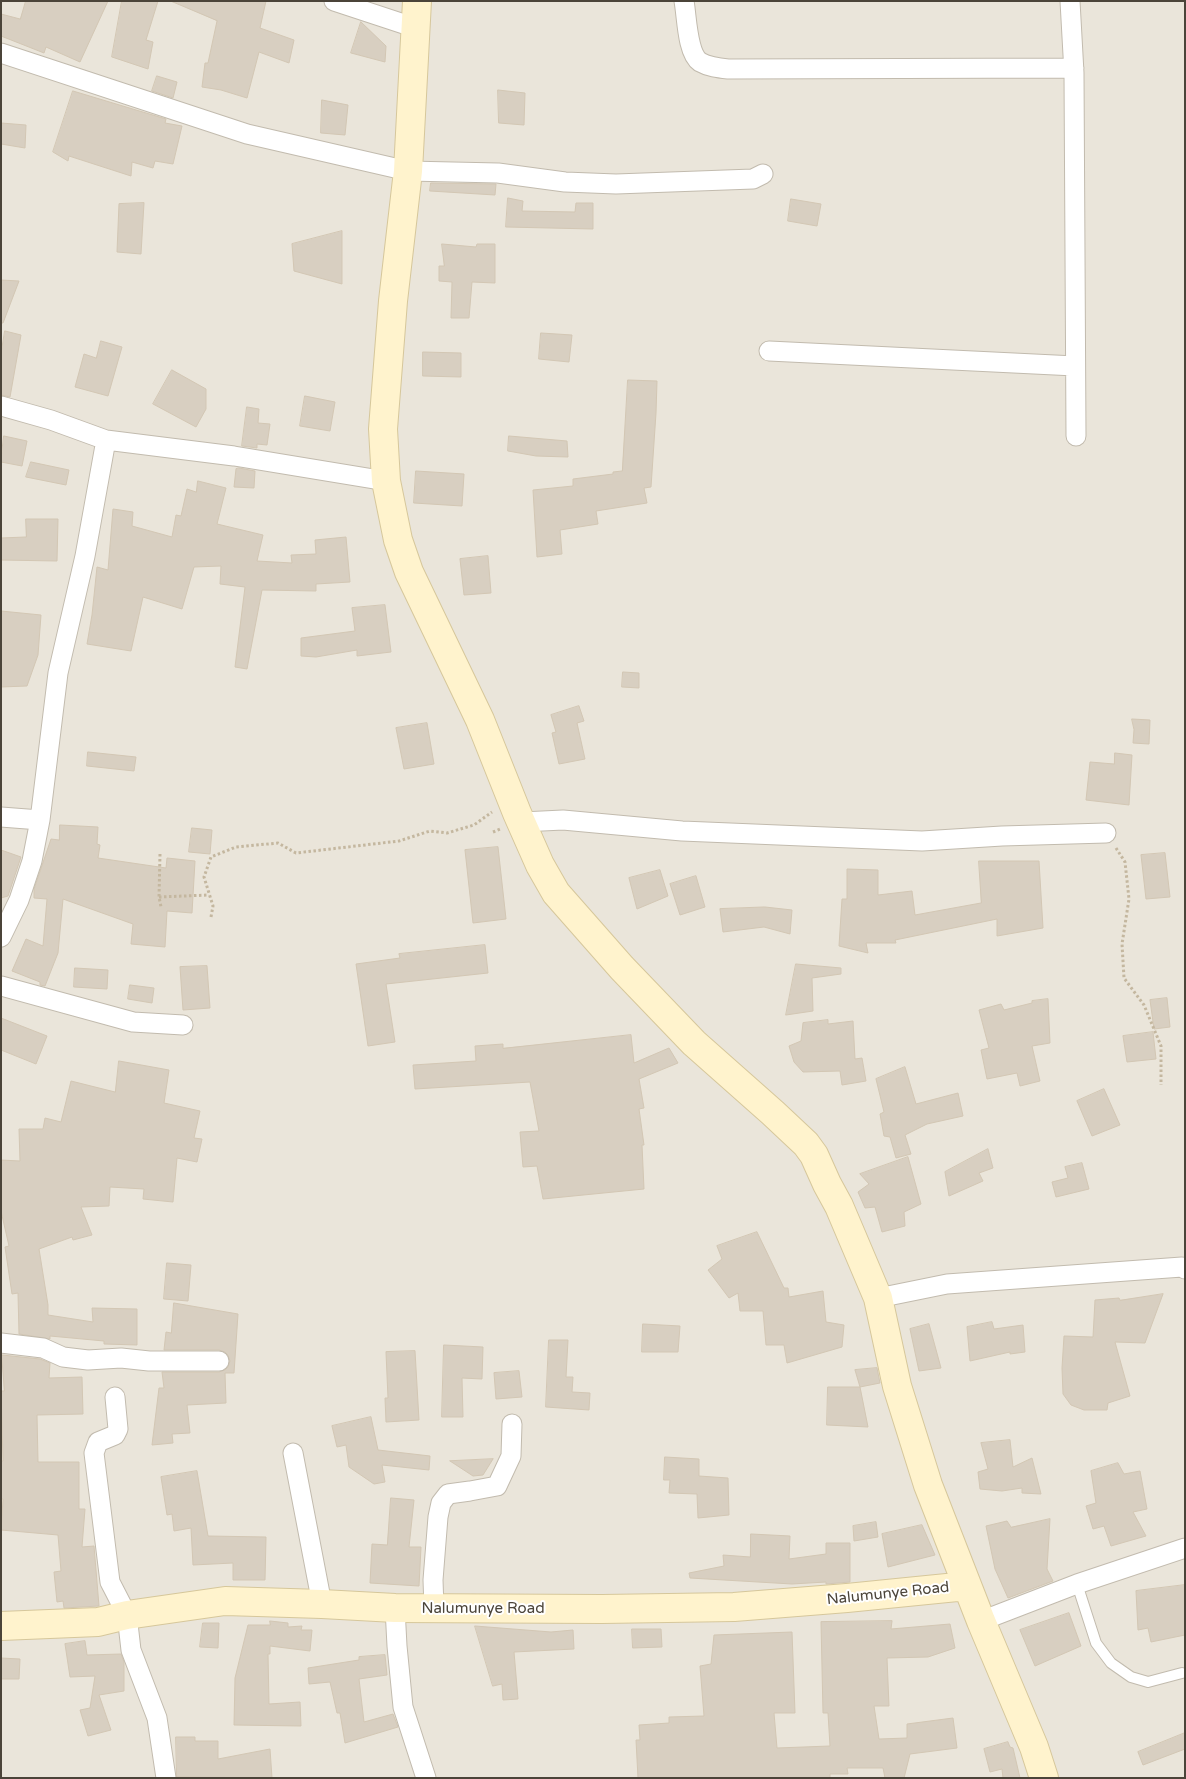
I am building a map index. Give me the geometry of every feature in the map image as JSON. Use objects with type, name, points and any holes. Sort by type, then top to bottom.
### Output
[{"type":"street","points":[[334,1],[416,28]]},
{"type":"street","points":[[417,1],[408,171],[393,301],[383,429],[386,481],[398,540],[409,572],[428,608],[480,720],[540,865],[556,893],[627,974],[694,1043],[780,1119],[806,1144],[814,1156],[839,1206],[878,1298],[897,1386],[928,1485],[981,1621],[1034,1747],[1044,1778]]},
{"type":"street","points":[[684,1],[691,51],[698,61],[718,68],[1074,68]]},
{"type":"street","points":[[1070,1],[1074,68],[1076,436]]},
{"type":"street","points":[[1,53],[247,134],[408,171],[498,173],[565,182],[616,184],[753,179],[763,174]]},
{"type":"street","points":[[769,351],[1075,366]]},
{"type":"street","points":[[1,406],[51,420],[106,440],[234,456],[386,481]]},
{"type":"street","points":[[1,937],[19,900],[32,861],[40,820],[58,673],[84,556],[106,440]]},
{"type":"street","points":[[518,814],[682,831],[922,841],[1002,836],[1106,833]]},
{"type":"street","points":[[1,817],[40,820]]},
{"type":"street","points":[[1,986],[133,1022],[183,1025]]},
{"type":"street","points":[[878,1298],[947,1284],[1182,1267],[1185,1269]]},
{"type":"street","points":[[1,1343],[43,1348],[63,1357],[88,1360],[121,1358],[149,1361],[219,1361]]},
{"type":"street","points":[[115,1397],[118,1429],[115,1435],[98,1442],[94,1453],[110,1582],[127,1615],[131,1650],[157,1718],[166,1778]]},
{"type":"street","points":[[434,1608],[433,1580],[438,1517],[441,1503],[448,1494],[497,1486],[511,1456],[512,1424]]},
{"type":"street","points":[[293,1453],[322,1604]]},
{"type":"street","points":[[981,1621],[1077,1584],[1185,1548]]},
{"type":"street","name":"Nalumunye Road","points":[[1,1626],[98,1622],[127,1615],[225,1601],[395,1608],[734,1608],[967,1586]]},
{"type":"street","points":[[395,1608],[396,1646],[404,1707],[426,1778]]},
{"type":"lane","points":[[1077,1584],[1096,1643],[1111,1663],[1131,1678],[1148,1682],[1182,1674]]},
{"type":"path","points":[[211,917],[212,906],[204,877],[211,858],[236,848],[278,843],[296,854],[371,845],[399,840],[430,831],[447,833],[474,825],[491,812],[518,814]]},
{"type":"path","points":[[1106,833],[1125,862],[1129,899],[1122,944],[1124,978],[1144,1005],[1161,1046],[1161,1085]]},
{"type":"path","points":[[160,854],[159,897],[161,907]]},
{"type":"path","points":[[159,897],[209,895]]},
{"type":"shaded area","points":[[1,1],[1185,1],[1185,1778],[1,1778]]},
{"type":"building","points":[[26,1],[108,1],[80,62],[46,47],[44,53],[1,36],[1,14],[20,19]]},
{"type":"building","points":[[122,1],[158,1],[146,40],[153,42],[148,69],[112,57]]},
{"type":"building","points":[[171,1],[266,1],[260,28],[294,40],[289,63],[259,52],[247,98],[221,90],[202,87],[205,63],[208,63],[217,21]]},
{"type":"building","points":[[361,22],[386,46],[385,62],[351,53]]},
{"type":"building","points":[[157,76],[177,82],[173,98],[152,91]]},
{"type":"building","points":[[498,90],[525,93],[524,125],[499,123]]},
{"type":"building","points":[[73,91],[166,119],[165,123],[182,126],[173,164],[155,161],[153,168],[132,162],[131,176],[69,156],[68,161],[53,152]]},
{"type":"building","points":[[322,100],[348,105],[345,135],[321,133]]},
{"type":"building","points":[[1,123],[26,125],[25,148],[1,144]]},
{"type":"building","points":[[431,183],[496,184],[495,195],[430,191]]},
{"type":"building","points":[[508,198],[523,201],[522,211],[575,212],[576,203],[593,203],[593,229],[506,227]]},
{"type":"building","points":[[791,199],[821,204],[817,226],[788,221]]},
{"type":"building","points":[[144,203],[141,254],[117,252],[119,204]]},
{"type":"building","points":[[342,231],[342,284],[294,271],[292,244]]},
{"type":"building","points":[[442,244],[476,247],[477,244],[495,244],[495,283],[472,282],[469,318],[451,318],[452,282],[439,281],[439,266],[444,266]]},
{"type":"building","points":[[1,280],[19,281],[3,323],[1,323]]},
{"type":"building","points":[[5,331],[21,335],[10,397],[1,395],[1,354]]},
{"type":"building","points":[[541,333],[572,335],[569,362],[539,359]]},
{"type":"building","points":[[101,341],[122,347],[108,396],[75,387],[84,354],[96,358]]},
{"type":"building","points":[[423,352],[461,353],[461,377],[423,376]]},
{"type":"building","points":[[172,370],[206,389],[206,409],[196,427],[153,404]]},
{"type":"building","points":[[628,380],[657,381],[651,487],[644,488],[647,503],[596,511],[598,524],[560,530],[562,554],[537,557],[533,490],[573,486],[573,479],[613,474],[613,472],[622,471]]},
{"type":"building","points":[[305,396],[335,402],[330,431],[300,426]]},
{"type":"building","points":[[247,407],[259,409],[258,423],[270,424],[267,445],[257,444],[257,448],[242,446]]},
{"type":"building","points":[[4,436],[27,441],[22,466],[1,462]]},
{"type":"building","points":[[509,436],[567,441],[568,457],[536,456],[508,451]]},
{"type":"building","points":[[31,462],[69,470],[66,485],[26,477]]},
{"type":"building","points":[[236,469],[255,471],[254,488],[234,487]]},
{"type":"building","points":[[416,471],[464,474],[462,506],[414,503]]},
{"type":"building","points":[[198,481],[226,488],[217,524],[263,535],[257,561],[292,563],[291,555],[316,554],[315,540],[346,537],[350,582],[316,584],[316,591],[262,590],[247,669],[235,667],[245,587],[220,584],[221,566],[194,567],[182,609],[143,597],[131,651],[87,644],[97,567],[108,570],[113,509],[133,512],[132,526],[172,537],[176,515],[181,516],[187,489],[196,492]]},
{"type":"building","points":[[26,519],[58,519],[57,561],[1,560],[1,538],[26,537]]},
{"type":"building","points":[[488,556],[491,593],[464,595],[460,559]]},
{"type":"building","points":[[385,605],[391,652],[357,656],[357,650],[316,657],[301,656],[301,638],[355,631],[352,608]]},
{"type":"building","points":[[1,611],[41,615],[38,655],[27,686],[1,687]]},
{"type":"building","points":[[623,672],[639,673],[639,688],[622,687]]},
{"type":"building","points":[[579,706],[584,721],[577,723],[585,759],[559,764],[552,733],[556,732],[551,715]]},
{"type":"building","points":[[1132,719],[1150,720],[1149,744],[1133,743],[1134,730]]},
{"type":"building","points":[[427,723],[434,764],[404,769],[396,728]]},
{"type":"building","points":[[88,752],[136,757],[134,771],[87,766]]},
{"type":"building","points":[[1115,753],[1132,755],[1129,805],[1086,800],[1090,762],[1114,764]]},
{"type":"building","points":[[60,825],[98,827],[97,844],[100,845],[98,858],[166,868],[167,858],[195,861],[192,913],[167,911],[165,947],[131,944],[133,924],[63,899],[58,953],[45,986],[40,985],[40,982],[12,971],[26,939],[43,946],[47,899],[34,898],[34,889],[51,839],[59,840]]},
{"type":"building","points":[[192,828],[212,830],[210,854],[189,852]]},
{"type":"building","points":[[498,847],[506,919],[473,923],[465,850]]},
{"type":"building","points":[[1,850],[21,857],[8,896],[1,898]]},
{"type":"building","points":[[1165,853],[1170,897],[1146,899],[1141,855]]},
{"type":"building","points":[[979,861],[1039,861],[1043,928],[997,936],[997,919],[895,940],[896,943],[866,943],[868,953],[839,946],[842,899],[847,899],[847,869],[878,870],[878,895],[912,891],[915,915],[981,903]]},
{"type":"building","points":[[660,870],[668,896],[637,909],[629,878]]},
{"type":"building","points":[[696,876],[705,907],[680,915],[670,884]]},
{"type":"building","points":[[765,907],[792,910],[790,934],[764,927],[723,932],[720,909]]},
{"type":"building","points":[[485,945],[488,973],[386,984],[395,1042],[368,1046],[356,964],[400,958],[399,954]]},
{"type":"building","points":[[796,964],[841,968],[841,974],[812,978],[813,1011],[786,1015]]},
{"type":"building","points":[[207,966],[210,1008],[183,1010],[180,967]]},
{"type":"building","points":[[75,968],[108,970],[107,989],[74,987]]},
{"type":"building","points":[[130,985],[154,988],[152,1003],[128,999]]},
{"type":"building","points":[[1167,998],[1170,1027],[1154,1029],[1150,1000]]},
{"type":"building","points":[[1048,999],[1050,1043],[1032,1046],[1040,1081],[1020,1086],[1017,1073],[987,1079],[981,1050],[989,1048],[979,1010],[1001,1004],[1004,1010],[1032,1003],[1032,1001]]},
{"type":"building","points":[[1,1018],[47,1036],[36,1064],[1,1050]]},
{"type":"building","points":[[828,1020],[828,1024],[853,1021],[855,1059],[862,1058],[866,1081],[842,1085],[840,1071],[803,1072],[794,1062],[789,1046],[801,1041],[803,1023]]},
{"type":"building","points":[[1153,1032],[1156,1059],[1127,1062],[1123,1036]]},
{"type":"building","points":[[631,1035],[634,1063],[669,1048],[678,1063],[639,1079],[644,1108],[639,1109],[644,1145],[642,1145],[644,1189],[543,1199],[537,1166],[523,1167],[520,1132],[539,1131],[530,1082],[415,1089],[413,1065],[476,1061],[475,1046],[503,1044],[503,1048]]},
{"type":"building","points":[[119,1061],[169,1070],[164,1103],[200,1111],[194,1138],[202,1139],[197,1162],[177,1158],[173,1202],[143,1199],[144,1189],[110,1187],[109,1206],[81,1207],[92,1235],[73,1240],[72,1237],[39,1249],[48,1315],[93,1322],[92,1308],[137,1309],[137,1345],[104,1344],[104,1341],[50,1336],[50,1339],[19,1334],[18,1293],[12,1294],[5,1247],[9,1246],[1,1211],[1,1160],[20,1161],[19,1129],[43,1129],[45,1118],[61,1122],[71,1081],[115,1092]]},
{"type":"building","points":[[905,1067],[916,1104],[958,1093],[963,1116],[927,1124],[905,1135],[911,1154],[896,1158],[890,1137],[884,1136],[880,1114],[884,1112],[876,1079]]},
{"type":"building","points":[[1104,1089],[1120,1125],[1092,1136],[1077,1101]]},
{"type":"building","points":[[988,1149],[993,1168],[979,1173],[983,1181],[949,1196],[945,1172]]},
{"type":"building","points":[[908,1157],[921,1204],[904,1212],[905,1226],[882,1232],[875,1207],[865,1208],[858,1192],[869,1184],[860,1174]]},
{"type":"building","points":[[1082,1163],[1089,1189],[1056,1197],[1052,1182],[1068,1178],[1065,1167]]},
{"type":"building","points":[[757,1232],[784,1288],[788,1288],[789,1297],[823,1291],[826,1322],[844,1325],[842,1347],[787,1363],[784,1345],[766,1345],[763,1311],[740,1311],[738,1293],[729,1298],[708,1270],[722,1259],[717,1246]]},
{"type":"building","points":[[167,1263],[191,1265],[188,1301],[164,1299]]},
{"type":"building","points":[[1163,1294],[1145,1343],[1115,1342],[1130,1396],[1108,1403],[1107,1410],[1084,1410],[1071,1405],[1063,1394],[1064,1336],[1093,1337],[1095,1300],[1119,1298],[1120,1300]]},
{"type":"building","points":[[174,1303],[238,1314],[234,1373],[225,1373],[226,1403],[187,1405],[190,1433],[172,1434],[173,1443],[152,1445],[159,1388],[164,1388],[162,1372],[219,1372],[228,1367],[230,1361],[225,1352],[219,1350],[164,1350],[166,1332],[171,1333]]},
{"type":"building","points":[[992,1322],[994,1329],[1023,1325],[1025,1352],[1010,1354],[1010,1352],[970,1361],[967,1327]]},
{"type":"building","points":[[643,1324],[680,1326],[678,1352],[642,1352]]},
{"type":"building","points":[[929,1324],[941,1368],[919,1371],[910,1329]]},
{"type":"building","points":[[549,1340],[568,1340],[566,1377],[573,1377],[572,1392],[590,1393],[589,1410],[546,1407]]},
{"type":"building","points":[[444,1345],[483,1347],[482,1379],[462,1378],[463,1417],[442,1417]]},
{"type":"building","points":[[415,1351],[419,1420],[386,1422],[385,1398],[388,1398],[386,1352]]},
{"type":"building","points":[[2,1355],[40,1359],[50,1363],[49,1378],[82,1377],[83,1414],[37,1415],[38,1462],[79,1462],[79,1509],[85,1509],[82,1547],[94,1546],[99,1606],[64,1608],[63,1601],[57,1602],[54,1572],[61,1571],[58,1535],[1,1530],[3,1499],[1,1499],[1,1461],[3,1461],[1,1391],[4,1391]]},
{"type":"building","points":[[877,1368],[880,1383],[860,1387],[855,1370]]},
{"type":"building","points":[[519,1371],[522,1397],[496,1399],[494,1373]]},
{"type":"building","points":[[828,1387],[860,1387],[868,1427],[827,1425]]},
{"type":"building","points":[[371,1417],[378,1450],[430,1456],[429,1470],[382,1465],[385,1482],[374,1484],[349,1467],[346,1445],[337,1447],[332,1426]]},
{"type":"building","points":[[1010,1440],[1013,1467],[1032,1458],[1041,1494],[1022,1493],[1022,1488],[1002,1491],[980,1489],[978,1472],[988,1469],[981,1443]]},
{"type":"building","points":[[665,1457],[699,1459],[699,1476],[728,1478],[729,1515],[698,1518],[697,1494],[669,1493],[670,1480],[664,1480]]},
{"type":"building","points":[[493,1459],[483,1475],[473,1476],[450,1461]]},
{"type":"building","points":[[1118,1463],[1124,1474],[1140,1471],[1147,1509],[1133,1512],[1146,1536],[1111,1546],[1104,1526],[1093,1529],[1086,1506],[1096,1503],[1091,1471]]},
{"type":"building","points":[[197,1471],[208,1536],[266,1537],[265,1580],[233,1580],[233,1563],[193,1565],[191,1528],[174,1531],[172,1514],[167,1515],[161,1477]]},
{"type":"building","points":[[391,1498],[414,1500],[409,1547],[421,1547],[419,1586],[370,1583],[372,1544],[387,1545]]},
{"type":"building","points":[[1050,1519],[1047,1569],[1053,1581],[1008,1598],[995,1569],[986,1526],[1007,1521],[1011,1527]]},
{"type":"building","points":[[876,1522],[878,1537],[854,1541],[853,1526]]},
{"type":"building","points":[[922,1525],[935,1555],[888,1567],[882,1534]]},
{"type":"building","points":[[751,1534],[790,1536],[789,1559],[826,1554],[826,1543],[850,1543],[850,1582],[792,1584],[690,1578],[689,1573],[724,1566],[723,1555],[750,1557]]},
{"type":"building","points":[[1185,1585],[1185,1635],[1151,1642],[1148,1628],[1138,1630],[1136,1591]]},
{"type":"building","points":[[1069,1613],[1081,1646],[1035,1666],[1020,1630]]},
{"type":"building","points":[[270,1621],[288,1623],[288,1627],[302,1626],[301,1630],[312,1630],[310,1651],[270,1646],[270,1654],[268,1654],[269,1704],[300,1702],[301,1726],[234,1725],[235,1678],[248,1625],[270,1625]]},
{"type":"building","points":[[892,1621],[891,1629],[950,1624],[955,1648],[928,1657],[887,1658],[889,1706],[874,1706],[879,1739],[907,1738],[907,1724],[953,1718],[957,1748],[910,1754],[904,1778],[885,1778],[883,1768],[847,1768],[848,1774],[830,1774],[830,1778],[638,1778],[636,1740],[640,1740],[639,1725],[669,1723],[669,1717],[704,1716],[700,1666],[711,1664],[714,1635],[792,1632],[795,1713],[774,1713],[777,1748],[830,1746],[828,1713],[823,1713],[821,1622]]},
{"type":"building","points":[[203,1623],[219,1623],[218,1648],[200,1647]]},
{"type":"building","points":[[475,1626],[551,1632],[573,1630],[574,1649],[514,1652],[518,1699],[503,1700],[502,1684],[493,1686]]},
{"type":"building","points":[[632,1629],[661,1629],[662,1647],[633,1648]]},
{"type":"building","points":[[85,1641],[87,1655],[121,1654],[124,1662],[124,1691],[99,1695],[111,1730],[88,1736],[80,1710],[90,1708],[95,1676],[70,1677],[65,1644]]},
{"type":"building","points":[[385,1655],[387,1675],[359,1679],[364,1722],[393,1714],[398,1727],[345,1743],[340,1713],[337,1713],[330,1682],[309,1684],[308,1668],[359,1660],[359,1657]]},
{"type":"building","points":[[1,1658],[20,1659],[19,1679],[1,1679]]},
{"type":"building","points":[[1185,1733],[1185,1749],[1143,1765],[1138,1752]]},
{"type":"building","points":[[176,1737],[195,1737],[195,1741],[218,1741],[218,1759],[270,1749],[272,1778],[177,1777]]},
{"type":"building","points":[[1008,1742],[1010,1747],[1013,1748],[1020,1778],[1003,1778],[1002,1769],[990,1772],[984,1749]]}]
